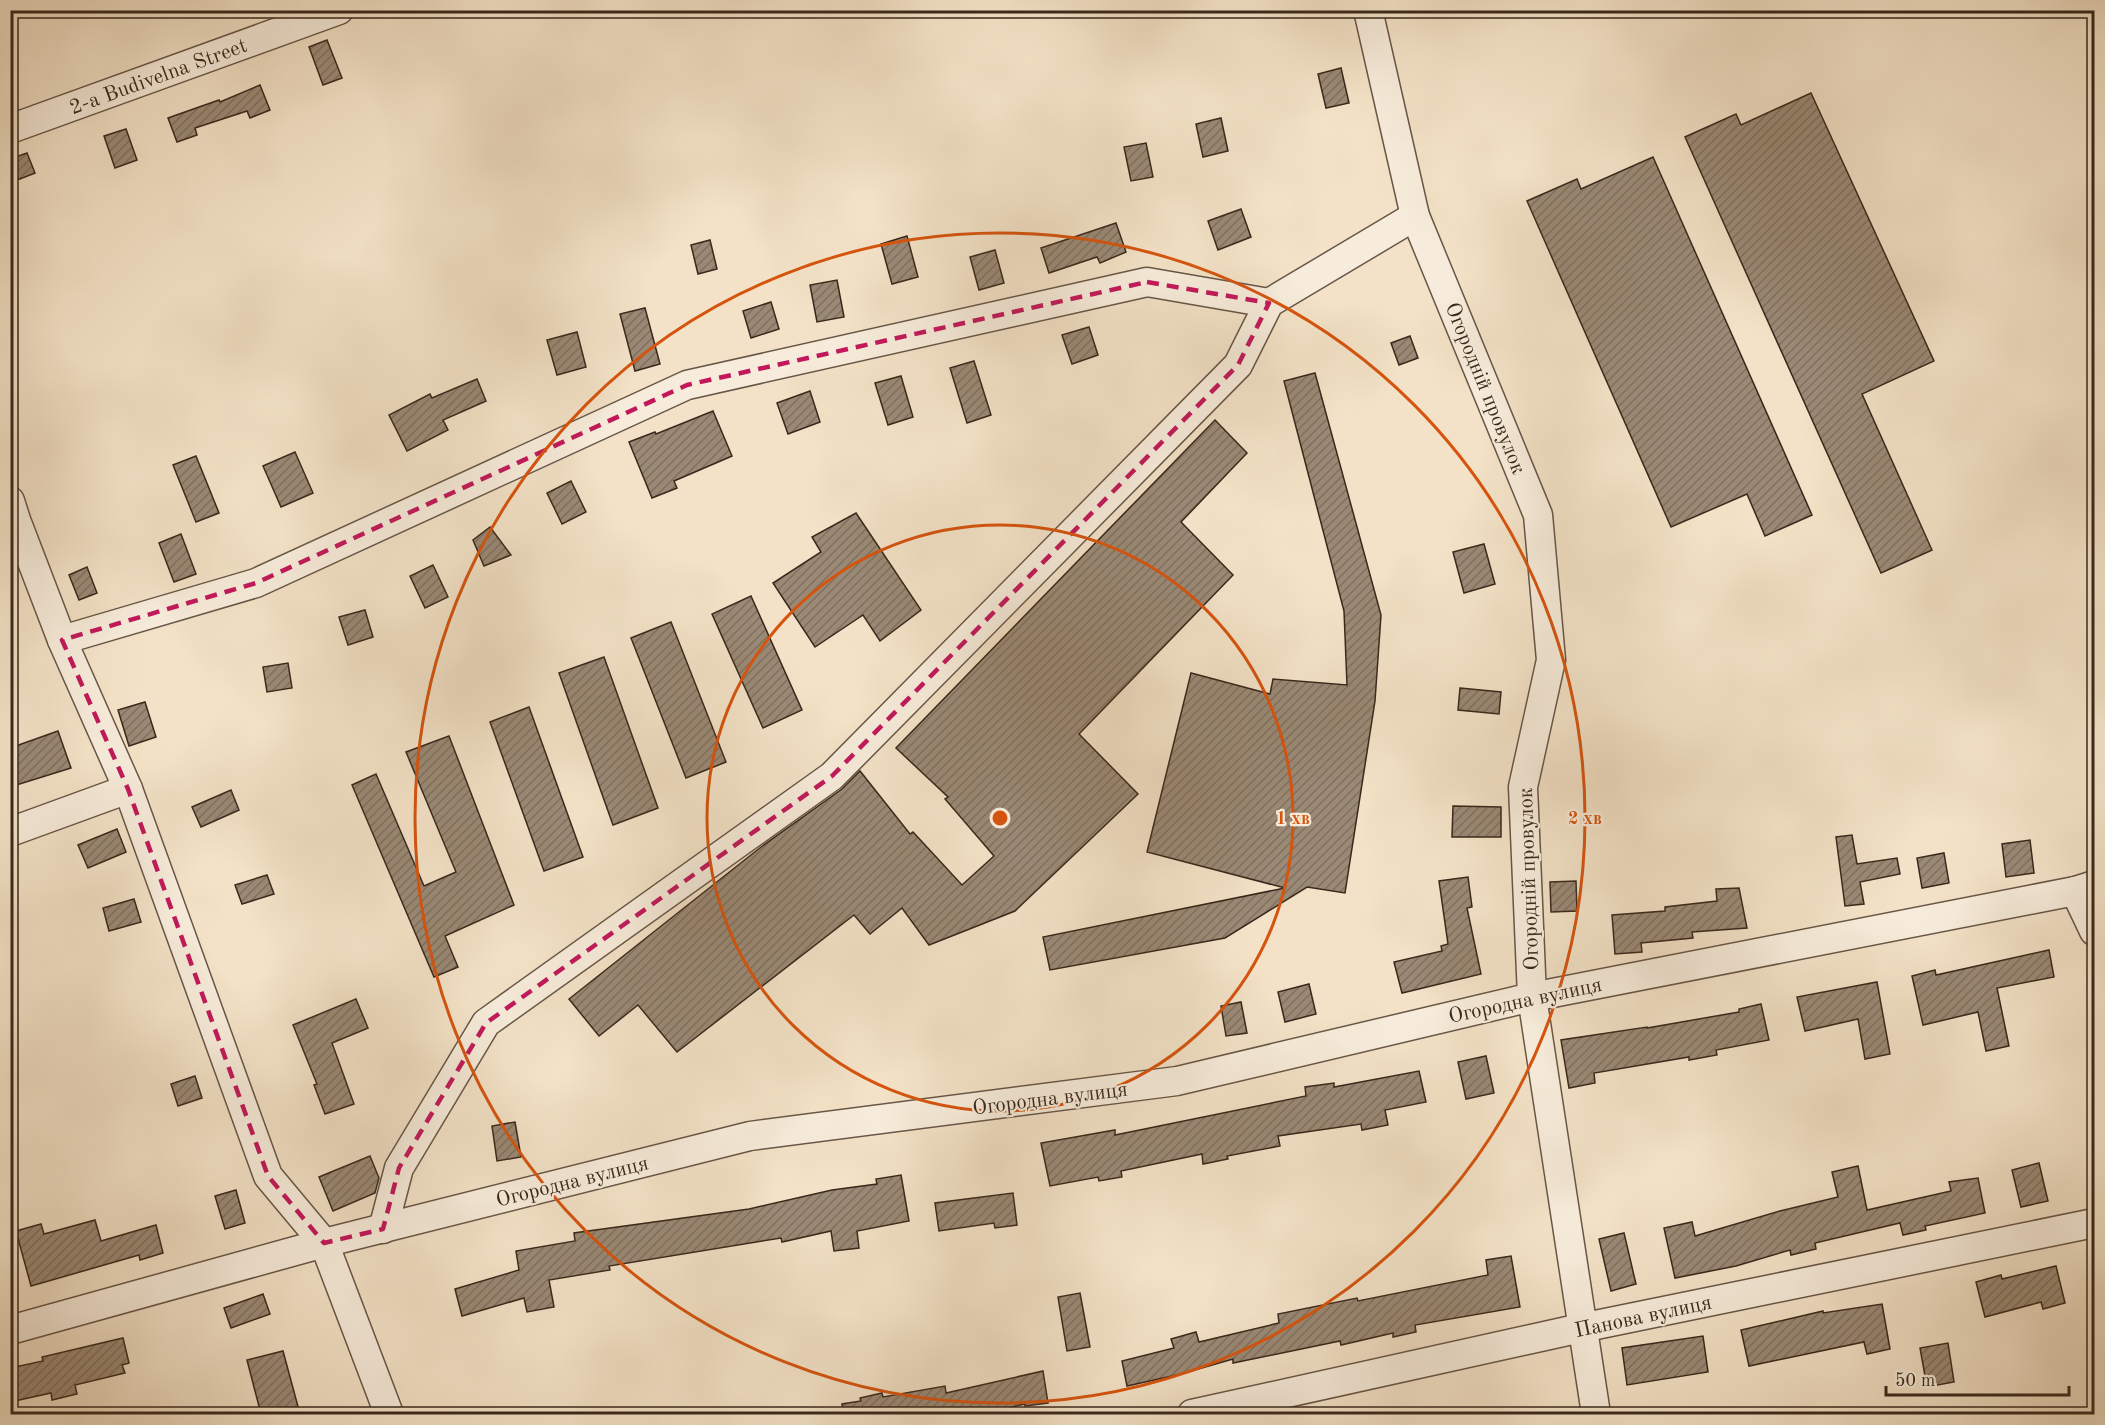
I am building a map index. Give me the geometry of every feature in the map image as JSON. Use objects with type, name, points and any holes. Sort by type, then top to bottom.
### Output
[{"type":"street","name":"2-a Budivelna Street","points":[[10,129],[339,10]]},
{"type":"street","name":"Огородній провулок","points":[[1368,10],[1415,216],[1538,515],[1551,660],[1523,787],[1532,997],[1596,1414]]},
{"type":"street","points":[[383,1228],[399,1168],[486,1023],[832,776],[1238,365],[1269,303],[1415,216]]},
{"type":"street","points":[[62,640],[256,583],[687,385],[1147,282],[1269,303]]},
{"type":"street","points":[[10,501],[62,640],[128,789],[268,1176],[324,1243],[389,1414]]},
{"type":"street","points":[[10,832],[128,789]]},
{"type":"street","points":[[2085,888],[2094,931]]},
{"type":"street","name":"Огородна вулиця","points":[[10,1330],[324,1243],[750,1136],[1177,1081],[1532,997],[2085,888]]},
{"type":"street","name":"Панова вулиця","points":[[1192,1414],[1581,1328],[2094,1223]]},
{"type":"highlighted area","points":[[1147,282],[1269,303],[1238,365],[832,776],[486,1023],[399,1168],[383,1229],[324,1243],[268,1176],[128,789],[62,640],[256,583],[687,385]]},
{"type":"building","points":[[327,40],[342,78],[323,85],[309,47]]},
{"type":"building","points":[[1341,68],[1349,103],[1326,108],[1318,74]]},
{"type":"building","points":[[260,85],[270,110],[250,118],[247,111],[195,128],[197,135],[177,142],[168,118],[219,100],[220,102]]},
{"type":"building","points":[[1811,93],[1934,361],[1862,394],[1932,550],[1881,573],[1685,137],[1736,114],[1741,125]]},
{"type":"building","points":[[1221,118],[1228,151],[1203,157],[1196,124]]},
{"type":"building","points":[[126,129],[137,160],[115,168],[104,136]]},
{"type":"building","points":[[1146,143],[1153,177],[1131,181],[1124,147]]},
{"type":"building","points":[[27,153],[35,173],[10,183],[10,159]]},
{"type":"building","points":[[1653,157],[1812,515],[1765,536],[1747,494],[1671,527],[1527,201],[1577,179],[1581,189]]},
{"type":"building","points":[[1241,209],[1251,237],[1218,250],[1208,221]]},
{"type":"building","points":[[1116,223],[1126,252],[1100,263],[1097,257],[1049,273],[1041,248]]},
{"type":"building","points":[[907,236],[918,277],[892,284],[881,244]]},
{"type":"building","points":[[710,240],[717,269],[698,274],[691,245]]},
{"type":"building","points":[[995,250],[1004,283],[979,290],[970,257]]},
{"type":"building","points":[[837,280],[844,317],[817,322],[810,285]]},
{"type":"building","points":[[771,302],[779,329],[751,338],[743,311]]},
{"type":"building","points":[[645,308],[660,364],[635,371],[620,314]]},
{"type":"building","points":[[1089,327],[1098,355],[1072,364],[1062,335]]},
{"type":"building","points":[[577,332],[586,367],[557,375],[547,340]]},
{"type":"building","points":[[1410,336],[1418,358],[1399,365],[1391,343]]},
{"type":"building","points":[[974,361],[991,415],[967,423],[950,368]]},
{"type":"building","points":[[1315,373],[1381,615],[1375,701],[1345,893],[1307,887],[1225,938],[1050,970],[1043,937],[1285,888],[1147,852],[1191,673],[1270,694],[1273,679],[1347,685],[1344,611],[1284,381]]},
{"type":"building","points":[[901,376],[913,417],[888,425],[875,383]]},
{"type":"building","points":[[477,379],[486,401],[443,420],[448,430],[407,451],[389,415],[430,394],[432,398]]},
{"type":"building","points":[[810,391],[820,422],[788,434],[777,403]]},
{"type":"building","points":[[713,411],[732,456],[674,481],[677,488],[652,498],[629,442],[655,432],[656,434]]},
{"type":"building","points":[[1215,420],[1247,453],[1181,522],[1233,575],[1079,734],[1138,794],[1015,911],[929,945],[902,908],[870,934],[854,915],[677,1052],[638,1005],[599,1036],[569,999],[761,847],[842,789],[860,771],[910,834],[913,832],[962,885],[994,856],[945,799],[948,797],[896,748]]},
{"type":"building","points":[[295,452],[313,493],[281,507],[263,466]]},
{"type":"building","points":[[196,456],[219,513],[196,522],[173,465]]},
{"type":"building","points":[[571,481],[586,512],[562,524],[547,493]]},
{"type":"building","points":[[856,513],[921,610],[880,641],[863,615],[815,647],[773,583],[821,552],[812,537]]},
{"type":"building","points":[[490,527],[511,555],[484,566],[473,540]]},
{"type":"building","points":[[181,534],[196,574],[174,582],[159,543]]},
{"type":"building","points":[[1484,544],[1495,584],[1464,593],[1453,552]]},
{"type":"building","points":[[433,565],[448,597],[425,608],[410,576]]},
{"type":"building","points":[[87,567],[97,593],[79,600],[69,575]]},
{"type":"building","points":[[751,596],[802,710],[763,728],[712,614]]},
{"type":"building","points":[[365,610],[373,637],[348,645],[339,617]]},
{"type":"building","points":[[671,622],[726,762],[686,778],[631,638]]},
{"type":"building","points":[[604,657],[658,808],[613,825],[559,673]]},
{"type":"building","points":[[288,663],[292,688],[267,692],[263,667]]},
{"type":"building","points":[[1460,688],[1501,692],[1499,714],[1458,710]]},
{"type":"building","points":[[145,702],[156,737],[129,746],[118,710]]},
{"type":"building","points":[[529,707],[583,857],[544,871],[490,722]]},
{"type":"building","points":[[58,731],[71,768],[10,787],[10,748]]},
{"type":"building","points":[[449,736],[514,905],[445,936],[458,967],[434,977],[352,785],[376,774],[424,886],[456,872],[406,752]]},
{"type":"building","points":[[231,790],[239,810],[201,827],[192,807]]},
{"type":"building","points":[[1453,806],[1501,807],[1501,837],[1452,837]]},
{"type":"building","points":[[117,829],[126,852],[88,868],[78,845]]},
{"type":"building","points":[[1852,835],[1857,864],[1897,858],[1900,874],[1860,882],[1864,904],[1845,906],[1836,837]]},
{"type":"building","points":[[2030,840],[2034,873],[2006,877],[2002,844]]},
{"type":"building","points":[[1944,853],[1949,883],[1922,888],[1917,858]]},
{"type":"building","points":[[267,875],[274,894],[242,904],[235,885]]},
{"type":"building","points":[[1468,877],[1472,907],[1467,908],[1481,974],[1402,993],[1394,962],[1442,951],[1441,946],[1448,944],[1439,881]]},
{"type":"building","points":[[1576,881],[1577,911],[1551,912],[1550,882]]},
{"type":"building","points":[[1739,888],[1747,928],[1692,932],[1693,938],[1641,943],[1642,952],[1615,954],[1612,915],[1665,911],[1665,907],[1717,901],[1716,889]]},
{"type":"building","points":[[134,899],[141,922],[109,931],[103,908]]},
{"type":"building","points":[[2049,950],[2054,977],[1997,988],[2009,1046],[1986,1051],[1978,1012],[1923,1025],[1912,976],[1935,970],[1936,975]]},
{"type":"building","points":[[1877,982],[1890,1054],[1865,1059],[1858,1019],[1805,1031],[1797,997]]},
{"type":"building","points":[[1309,984],[1316,1014],[1285,1022],[1278,992]]},
{"type":"building","points":[[356,999],[368,1028],[332,1043],[354,1104],[325,1114],[314,1085],[317,1084],[293,1025]]},
{"type":"building","points":[[1241,1002],[1247,1033],[1226,1036],[1221,1006]]},
{"type":"building","points":[[1761,1004],[1769,1040],[1716,1050],[1717,1055],[1689,1060],[1689,1057],[1594,1073],[1595,1083],[1569,1088],[1561,1040],[1739,1012],[1739,1009]]},
{"type":"building","points":[[1486,1056],[1494,1093],[1466,1099],[1458,1062]]},
{"type":"building","points":[[1419,1071],[1426,1102],[1385,1110],[1388,1125],[1362,1130],[1361,1124],[1278,1136],[1280,1146],[1227,1156],[1228,1159],[1203,1164],[1202,1154],[1121,1171],[1122,1177],[1099,1181],[1098,1177],[1050,1186],[1041,1143],[1115,1130],[1115,1135],[1306,1096],[1305,1087],[1334,1083],[1334,1087]]},
{"type":"building","points":[[195,1076],[202,1098],[178,1106],[171,1084]]},
{"type":"building","points":[[515,1122],[521,1157],[497,1161],[492,1126]]},
{"type":"building","points":[[370,1156],[379,1178],[375,1193],[333,1211],[319,1177]]},
{"type":"building","points":[[2039,1163],[2048,1201],[2021,1207],[2012,1170]]},
{"type":"building","points":[[1858,1166],[1867,1210],[1951,1191],[1949,1182],[1978,1178],[1985,1213],[1925,1226],[1926,1230],[1903,1235],[1900,1223],[1815,1243],[1816,1249],[1791,1255],[1790,1250],[1736,1266],[1675,1278],[1664,1228],[1692,1222],[1695,1236],[1838,1197],[1832,1172]]},
{"type":"building","points":[[901,1175],[909,1221],[857,1231],[859,1248],[834,1251],[831,1231],[782,1242],[781,1238],[609,1266],[610,1270],[549,1280],[554,1307],[527,1312],[524,1298],[462,1316],[455,1289],[519,1270],[516,1251],[575,1241],[574,1233],[749,1209],[832,1190],[877,1184],[876,1179]]},
{"type":"building","points":[[236,1190],[245,1223],[225,1229],[215,1196]]},
{"type":"building","points":[[1013,1193],[1017,1225],[995,1228],[994,1223],[939,1231],[935,1203]]},
{"type":"building","points":[[95,1220],[101,1241],[156,1225],[163,1253],[140,1260],[139,1255],[31,1286],[16,1231],[41,1224],[44,1234]]},
{"type":"building","points":[[1624,1233],[1636,1284],[1611,1291],[1599,1239]]},
{"type":"building","points":[[1511,1256],[1520,1307],[1415,1325],[1416,1332],[1393,1337],[1393,1333],[1341,1345],[1340,1341],[1233,1363],[1233,1359],[1127,1386],[1122,1361],[1174,1348],[1171,1339],[1196,1332],[1199,1342],[1279,1323],[1278,1314],[1357,1298],[1358,1301],[1488,1275],[1486,1260]]},
{"type":"building","points":[[2056,1266],[2065,1303],[2043,1309],[2041,1302],[1985,1317],[1976,1282],[2001,1275],[2002,1279]]},
{"type":"building","points":[[1080,1293],[1090,1347],[1067,1351],[1058,1297]]},
{"type":"building","points":[[263,1294],[270,1314],[231,1328],[224,1308]]},
{"type":"building","points":[[1882,1304],[1890,1349],[1867,1354],[1864,1342],[1749,1366],[1741,1330],[1823,1311],[1823,1313]]},
{"type":"building","points":[[1703,1336],[1708,1372],[1627,1385],[1622,1348]]},
{"type":"building","points":[[123,1338],[129,1363],[122,1365],[125,1373],[75,1385],[77,1394],[52,1400],[51,1393],[10,1402],[10,1368],[43,1361],[42,1357]]},
{"type":"building","points":[[1948,1343],[1954,1382],[1927,1387],[1920,1348]]},
{"type":"building","points":[[283,1351],[300,1414],[261,1414],[247,1360]]},
{"type":"building","points":[[1043,1371],[1048,1403],[1025,1406],[1025,1404],[982,1414],[843,1414],[842,1404],[861,1401],[860,1398],[882,1393],[883,1397],[945,1386],[946,1393]]}]
